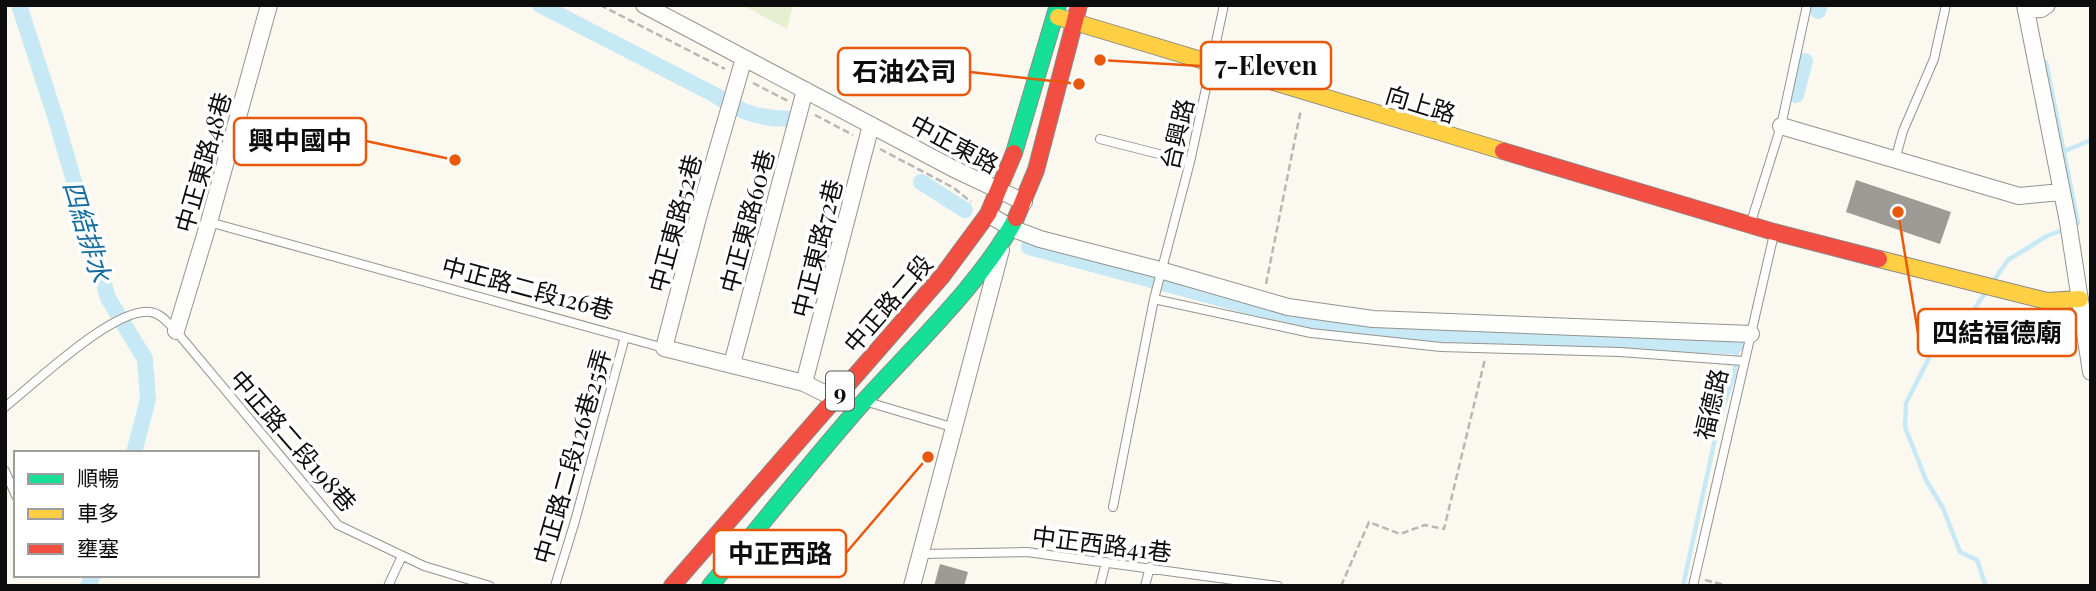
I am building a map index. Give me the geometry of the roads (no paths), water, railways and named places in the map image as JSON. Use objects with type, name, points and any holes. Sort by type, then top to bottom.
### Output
[{"type":"main road","name":"中正路二段","points":[[710,586],[865,401],[961,294],[1007,234],[1024,202],[1036,170],[1079,5]]},
{"type":"main road","name":"中正路二段","points":[[673,586],[943,275],[988,214],[1013,157],[1056,11]]},
{"type":"main road","name":"向上路","points":[[1056,11],[1075,22],[1211,64],[1774,232],[2047,300],[2085,296]]},
{"type":"street","name":"中正東路48巷","points":[[176,331],[269,5]]},
{"type":"street","name":"中正東路","points":[[644,5],[999,192],[1024,202]]},
{"type":"street","points":[[2048,5],[2041,9],[2026,7],[2068,230],[2085,296],[2091,372]]},
{"type":"street","name":"中正東路52巷","points":[[664,348],[729,104],[744,58]]},
{"type":"street","name":"中正東路60巷","points":[[732,364],[804,90]]},
{"type":"street","name":"中正東路72巷","points":[[804,383],[871,125]]},
{"type":"street","points":[[1782,126],[2019,196],[2061,192]]},
{"type":"street","name":"中正東路","points":[[988,214],[1007,234],[1160,270],[1288,307],[1373,319],[1751,334]]},
{"type":"street","points":[[912,586],[1007,234]]},
{"type":"street","name":"中正路二段126巷","points":[[664,348],[804,383],[834,398]]},
{"type":"lane","name":"台興路","points":[[1113,507],[1160,270],[1190,162],[1224,5]]},
{"type":"lane","points":[[1751,225],[1782,126],[1807,5]]},
{"type":"lane","points":[[1895,160],[1903,131],[1934,59],[1946,5]]},
{"type":"lane","points":[[1100,139],[1190,162]]},
{"type":"lane","name":"中正路二段126巷","points":[[209,222],[664,348]]},
{"type":"lane","name":"福德路","points":[[1694,582],[1774,232]]},
{"type":"lane","points":[[1154,299],[1311,333],[1441,347],[1620,352],[1743,361]]},
{"type":"lane","name":"中正路二段198巷","points":[[5,407],[103,328],[128,315],[150,312],[164,318],[176,331],[338,525],[402,556],[450,575],[490,586]]},
{"type":"lane","name":"中正路二段126巷25弄","points":[[555,586],[625,337]]},
{"type":"lane","points":[[865,401],[955,428]]},
{"type":"lane","points":[[5,471],[14,491]]},
{"type":"lane","name":"中正西路41巷","points":[[921,554],[1027,552],[1278,586]]},
{"type":"lane","points":[[388,586],[402,556]]},
{"type":"lane","points":[[1100,586],[1106,562]]},
{"type":"lane","points":[[1145,586],[1150,567]]},
{"type":"lane","points":[[447,586],[450,575]]},
{"type":"waterway","name":"四結排水","points":[[19,5],[55,116],[108,298],[145,359],[148,399],[135,451]]},
{"type":"waterway","points":[[540,5],[741,110],[789,119]]},
{"type":"waterway","points":[[1818,11],[1820,5]]},
{"type":"waterway","points":[[1796,95],[1805,61]]},
{"type":"waterway","points":[[2046,62],[2078,223],[2073,226]]},
{"type":"waterway","points":[[2065,151],[2091,140]]},
{"type":"waterway","points":[[921,182],[965,210]]},
{"type":"waterway","points":[[1994,280],[2008,260],[2047,236],[2065,229]]},
{"type":"waterway","points":[[1029,247],[1285,316],[1347,328],[1737,344],[1738,340]]},
{"type":"waterway","points":[[1166,284],[1165,288],[1256,313],[1261,317],[1318,330]]},
{"type":"waterway","points":[[1985,293],[1969,317],[1948,321],[1906,403],[1905,427],[1926,480],[1943,508],[1960,552],[1977,560],[1986,586]]},
{"type":"waterway","points":[[1403,339],[1731,352],[1737,352],[1737,344]]},
{"type":"waterway","points":[[1683,586],[1720,416],[1734,375],[1737,352]]},
{"type":"waterway","name":"四結排水","points":[[88,586],[92,577]]},
{"type":"place","name":"7-Eleven","points":[[1100,60]]},
{"type":"place","name":"石油公司","points":[[1079,84]]},
{"type":"place","name":"興中國中","points":[[455,160]]},
{"type":"place","name":"四結福德廟","points":[[1898,212]]},
{"type":"place","name":"中正西路","points":[[928,457]]}]
